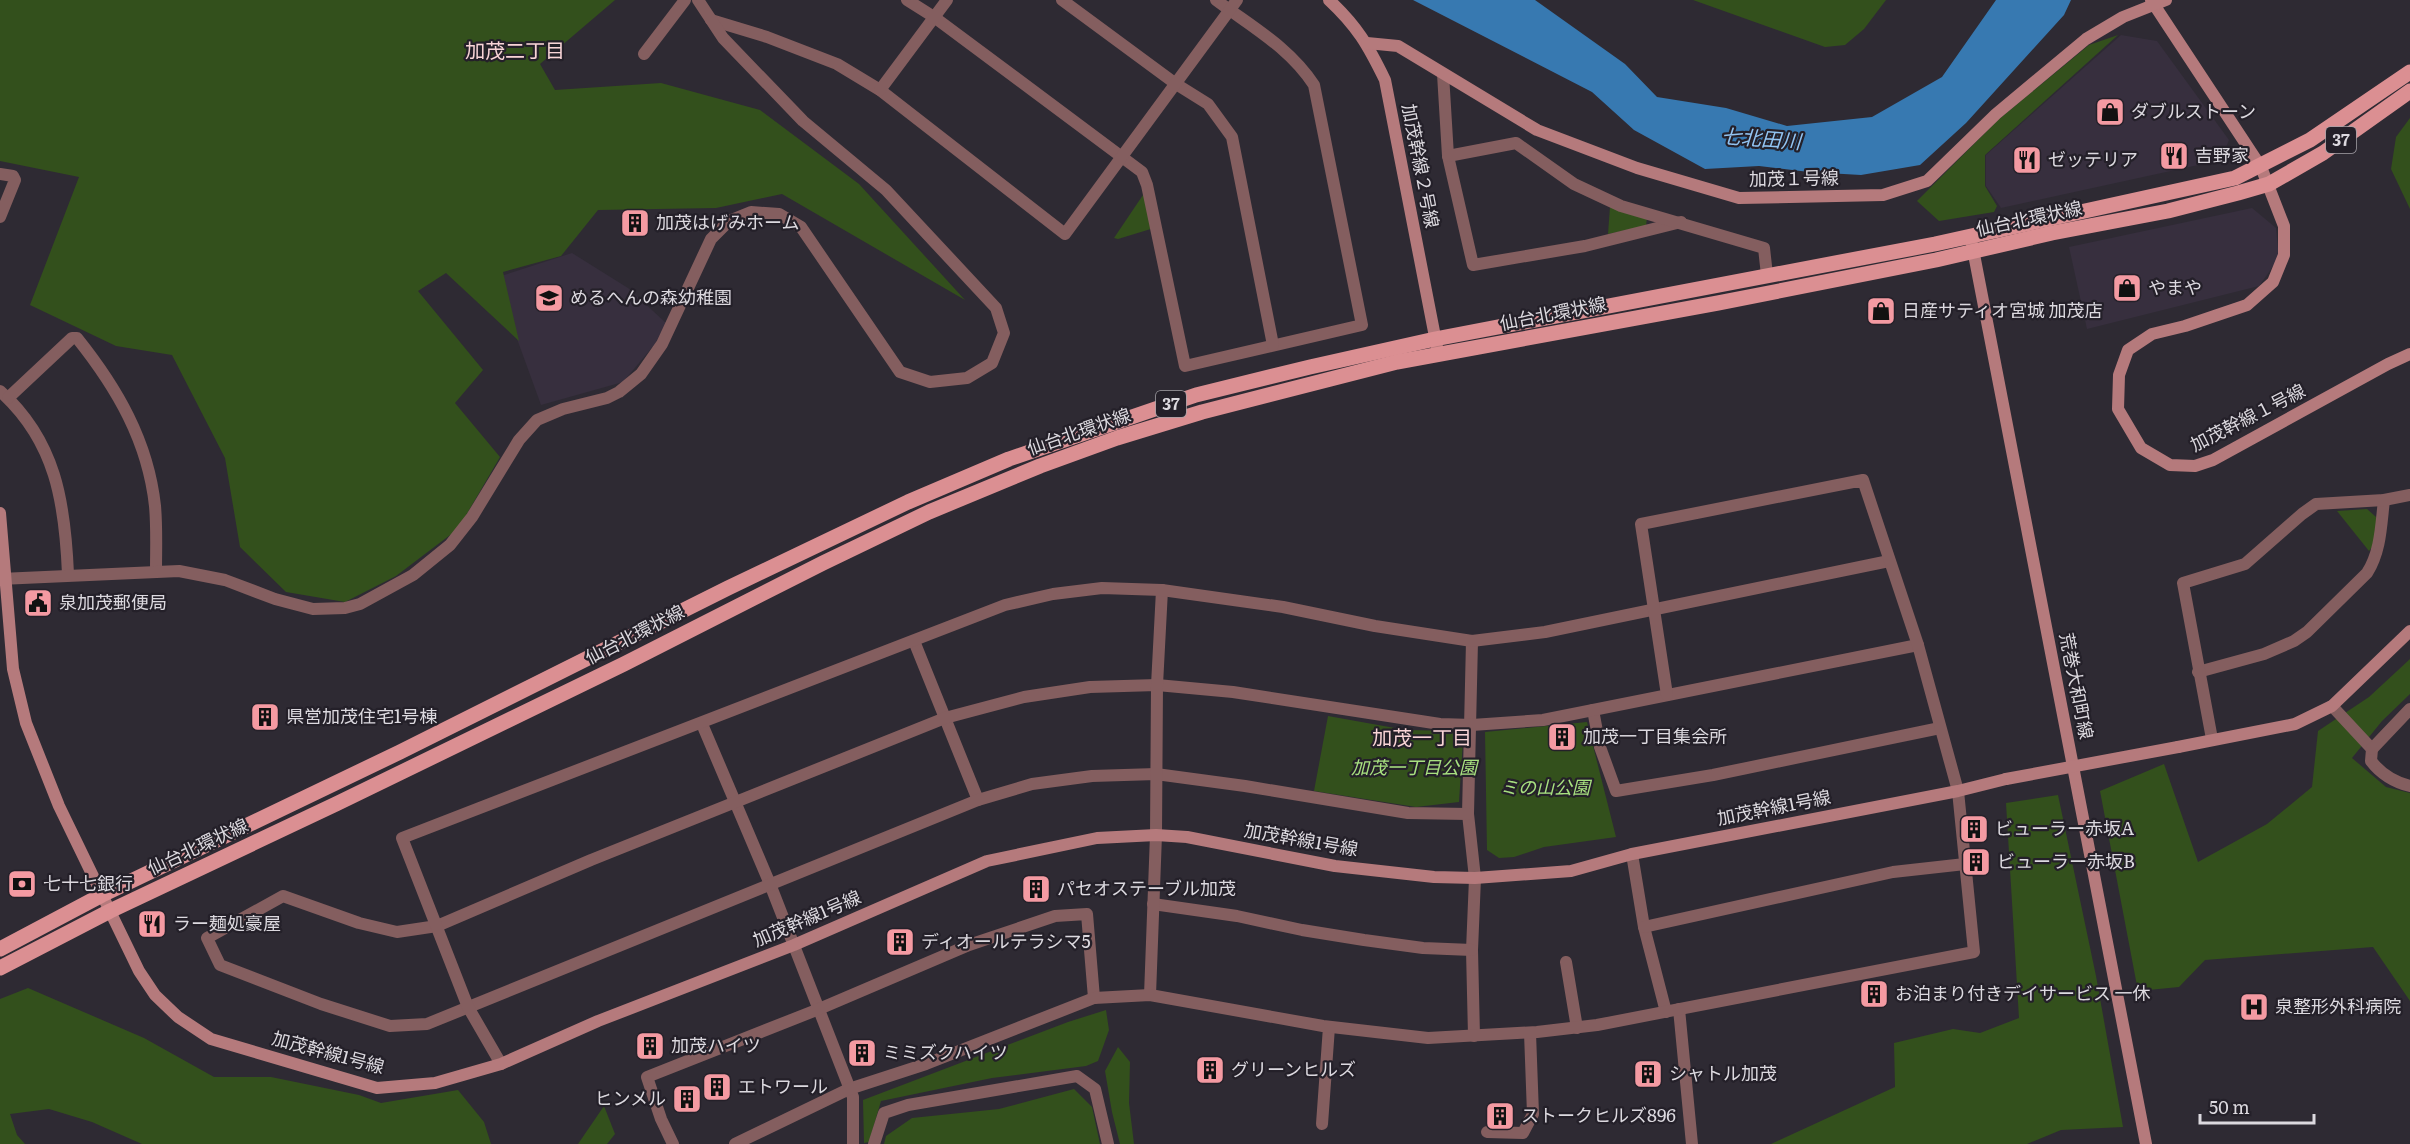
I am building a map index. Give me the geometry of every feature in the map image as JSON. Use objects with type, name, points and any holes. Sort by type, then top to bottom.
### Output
[{"type":"main road","name":"仙台北環状線","points":[[0,949],[102,896],[400,752],[728,588],[908,502],[1009,459],[1196,396],[1435,339],[1935,243],[2235,178],[2310,140],[2410,72]]},
{"type":"main road","name":"仙台北環状線","points":[[0,968],[110,911],[624,664],[823,562],[940,507],[1040,466],[1117,438],[1202,412],[1397,362],[1730,301],[2168,211],[2269,184],[2323,153],[2410,91]]},
{"type":"street","points":[[644,54],[685,0]]},
{"type":"street","points":[[3,578],[180,571],[209,576],[275,599],[313,609],[345,608],[360,604],[396,585],[430,562],[461,533],[519,440],[537,420],[556,411],[607,398],[619,392],[641,374],[662,344],[711,239],[729,221],[751,212],[779,214],[801,227],[900,372],[930,382],[967,378],[992,363],[1004,333],[996,308],[886,190],[803,121],[723,38],[698,0]]},
{"type":"street","points":[[907,0],[934,17],[1121,159],[1142,172],[1147,185],[1185,366],[1362,325],[1314,85],[1303,67],[1285,49],[1216,0]]},
{"type":"street","points":[[880,90],[947,0]]},
{"type":"street","points":[[1062,0],[1176,84],[1208,104],[1232,136],[1273,345]]},
{"type":"street","points":[[711,20],[767,37],[837,64],[880,90],[1065,234],[1238,0]]},
{"type":"street","name":"加茂幹線２号線","points":[[1329,0],[1348,18],[1367,43],[1385,80],[1439,355]]},
{"type":"street","name":"加茂１号線","points":[[1367,43],[1398,46],[1537,130],[1637,168],[1739,198],[1883,195],[1927,181],[1996,114],[2086,39],[2123,17],[2157,1]]},
{"type":"street","name":"加茂幹線１号線","points":[[2157,1],[2261,166],[2284,226],[2284,255],[2273,282],[2247,305],[2185,326],[2152,334],[2128,350],[2119,375],[2118,409],[2141,448],[2170,465],[2194,466],[2213,460],[2410,354]]},
{"type":"street","points":[[1443,74],[1448,156],[1473,265],[1585,246],[1681,222]]},
{"type":"street","points":[[1448,156],[1516,143],[1574,184],[1621,206],[1764,248],[1767,275]]},
{"type":"street","points":[[0,174],[13,176],[15,180],[0,217]]},
{"type":"street","name":"荒巻大和町線","points":[[1970,235],[2146,1144]]},
{"type":"street","points":[[68,574],[66,523],[57,482],[42,446],[4,394],[72,338],[77,338],[113,385],[142,450],[155,507],[156,571]]},
{"type":"street","points":[[742,1142],[849,1089],[926,1064],[1094,998],[1150,995],[1329,1027],[1428,1038],[1474,1036],[1577,1028],[1974,952],[1958,791],[1918,645],[1863,480],[1641,524],[1656,609],[1667,695]]},
{"type":"street","points":[[2410,495],[2384,500],[2316,504],[2246,564],[2183,583],[2212,740],[2295,724],[2332,706],[2410,631]]},
{"type":"street","points":[[2198,672],[2277,650],[2307,632],[2372,566],[2380,535],[2384,500]]},
{"type":"street","name":"加茂幹線1号線","points":[[0,513],[3,578],[13,669],[26,723],[46,777],[102,896],[140,971],[155,995],[178,1017],[211,1039],[377,1088],[435,1083],[501,1064],[598,1021],[794,945],[987,861],[1097,838],[1156,835],[1187,837],[1335,866],[1434,877],[1475,878],[1571,871],[1632,854],[2212,740]]},
{"type":"street","points":[[501,1064],[468,1007],[402,838],[1005,605],[1053,594],[1102,588],[1162,591],[1283,607],[1375,626],[1472,641],[1545,632],[1768,588],[1889,561]]},
{"type":"street","points":[[1150,995],[1156,835],[1157,685],[1162,591]]},
{"type":"street","points":[[914,641],[978,800]]},
{"type":"street","points":[[1472,641],[1472,725],[1468,814],[1475,878],[1472,950],[1474,1036]]},
{"type":"street","points":[[1468,814],[1408,813],[1156,774],[1092,776],[1032,784],[978,800],[427,1024],[390,1026],[321,1004],[220,965],[207,939],[283,896],[359,923],[397,932],[437,926],[734,802],[945,718],[1024,698],[1090,687],[1157,685],[1233,692],[1440,724],[1472,725],[1543,720],[1918,645]]},
{"type":"street","points":[[2332,706],[2372,749]]},
{"type":"street","points":[[2410,709],[2372,749],[2371,761],[2377,769],[2397,783],[2410,786]]},
{"type":"street","points":[[1593,710],[1600,747],[1616,790],[1713,775],[1940,728]]},
{"type":"street","points":[[702,724],[770,884],[853,1097],[853,1144]]},
{"type":"street","points":[[1632,854],[1644,927],[1666,1012]]},
{"type":"street","points":[[1644,927],[1893,872],[1965,864]]},
{"type":"street","points":[[1152,904],[1237,916],[1364,940],[1423,948],[1472,950]]},
{"type":"street","points":[[673,1144],[661,1119],[647,1077],[819,1010],[1002,933],[1054,916],[1087,914],[1094,998]]},
{"type":"street","points":[[1566,962],[1577,1028]]},
{"type":"street","points":[[1679,1009],[1692,1144]]},
{"type":"street","points":[[1322,1124],[1329,1027]]},
{"type":"street","points":[[1487,1132],[1523,1133],[1533,1114],[1530,1033]]},
{"type":"street","points":[[874,1144],[884,1113],[908,1105],[1077,1076],[1095,1089],[1108,1144]]},
{"type":"shaded area","points":[[2121,35],[2157,41],[2229,140],[2221,160],[2001,208],[1986,186],[1986,155]]},
{"type":"shaded area","points":[[2252,208],[2276,228],[2279,258],[2259,286],[2087,329],[2069,247]]},
{"type":"shaded area","points":[[572,253],[628,288],[666,323],[655,344],[623,382],[541,405],[495,278]]},
{"type":"green space","points":[[0,0],[615,0],[540,64],[555,90],[661,83],[760,110],[859,184],[965,300],[782,194],[716,208],[598,210],[561,256],[503,272],[519,341],[446,273],[418,291],[483,370],[455,403],[500,457],[458,529],[396,576],[345,602],[286,592],[240,547],[225,458],[172,355],[116,346],[30,305],[79,177],[0,161]]},
{"type":"green space","points":[[1693,0],[1886,0],[1864,29],[1845,45],[1825,47]]},
{"type":"green space","points":[[2118,35],[1985,155],[1985,186],[1997,206],[1994,212],[1939,221],[1917,201],[1998,120],[2089,45]]},
{"type":"green space","points":[[2410,118],[2410,209],[2391,169],[2396,137]]},
{"type":"green space","points":[[1145,192],[1154,228],[1118,239],[1114,238]]},
{"type":"green space","points":[[1610,207],[1647,217],[1646,226],[1608,234]]},
{"type":"green space","points":[[2367,509],[2376,517],[2377,526],[2375,539],[2369,551],[2337,511]]},
{"type":"green space","points":[[2410,659],[2410,694],[2382,721],[2352,758],[2386,787],[2410,793],[2410,1001],[2373,947],[2205,960],[2179,987],[2138,991],[2100,791],[2164,764],[2198,862],[2267,824],[2312,787],[2318,731],[2369,697]]},
{"type":"green space","name":"加茂一丁目公園","points":[[1328,716],[1406,730],[1455,731],[1463,740],[1459,802],[1416,807],[1314,791]]},
{"type":"green space","name":"ミの山公園","points":[[1587,722],[1616,837],[1544,847],[1514,857],[1499,858],[1487,850],[1485,732]]},
{"type":"green space","points":[[2058,795],[2096,976],[2123,1127],[2061,1130],[2027,1144],[1771,1144],[1895,1087],[1894,1043],[1953,1029],[1980,1033],[2019,1018],[2006,803]]},
{"type":"green space","points":[[28,988],[144,1038],[214,1077],[271,1077],[359,1095],[381,1103],[458,1090],[484,1122],[491,1144],[142,1144],[92,1122],[49,1109],[10,1114],[17,1135],[25,1144],[0,1144],[0,999]]},
{"type":"green space","points":[[1106,1010],[1109,1030],[1098,1061],[1086,1066],[992,1078],[881,1101],[869,1142],[864,1143],[863,1100],[1068,1022]]},
{"type":"green space","points":[[1118,1047],[1130,1062],[1129,1103],[1134,1144],[1120,1144],[1105,1071]]},
{"type":"green space","points":[[1074,1089],[1092,1107],[1100,1144],[884,1144],[886,1136],[912,1118],[999,1109]]},
{"type":"green space","points":[[604,1106],[615,1134],[607,1144],[578,1144]]},
{"type":"water","name":"七北田川","points":[[1413,0],[1535,0],[1625,64],[1657,97],[1726,108],[1787,126],[1872,117],[1942,77],[1996,0],[2071,0],[2064,15],[1966,123],[1920,165],[1861,175],[1759,166],[1705,169],[1634,130],[1592,92]]},
{"type":"place","name":"ダブルストーン","points":[[2110,112]]},
{"type":"place","name":"吉野家","points":[[2174,156]]},
{"type":"place","name":"ゼッテリア","points":[[2027,160]]},
{"type":"place","name":"加茂はげみホーム","points":[[635,223]]},
{"type":"place","name":"やまや","points":[[2127,288]]},
{"type":"place","name":"めるへんの森幼稚園","points":[[549,298]]},
{"type":"place","name":"日産サティオ宮城 加茂店","points":[[1881,311]]},
{"type":"place","name":"泉加茂郵便局","points":[[38,603]]},
{"type":"place","name":"県営加茂住宅1号棟","points":[[265,717]]},
{"type":"place","name":"加茂一丁目集会所","points":[[1562,737]]},
{"type":"place","name":"ビューラー赤坂A","points":[[1974,829]]},
{"type":"place","name":"ビューラー赤坂B","points":[[1976,862]]},
{"type":"place","name":"七十七銀行","points":[[22,884]]},
{"type":"place","name":"パセオステーブル加茂","points":[[1036,889]]},
{"type":"place","name":"ラー麺処豪屋","points":[[152,924]]},
{"type":"place","name":"ディオールテラシマ5","points":[[900,942]]},
{"type":"place","name":"お泊まり付きデイサービス 一休","points":[[1874,994]]},
{"type":"place","name":"泉整形外科病院","points":[[2254,1007]]},
{"type":"place","name":"加茂ハイツ","points":[[650,1046]]},
{"type":"place","name":"ミミズクハイツ","points":[[862,1053]]},
{"type":"place","name":"グリーンヒルズ","points":[[1210,1070]]},
{"type":"place","name":"シャトル加茂","points":[[1648,1074]]},
{"type":"place","name":"エトワール","points":[[717,1087]]},
{"type":"place","name":"ヒンメル","points":[[687,1099]]},
{"type":"place","name":"ストークヒルズ896","points":[[1500,1116]]},
{"type":"district","name":"加茂二丁目","points":[[515,51]]},
{"type":"district","name":"加茂一丁目","points":[[1422,738]]}]
